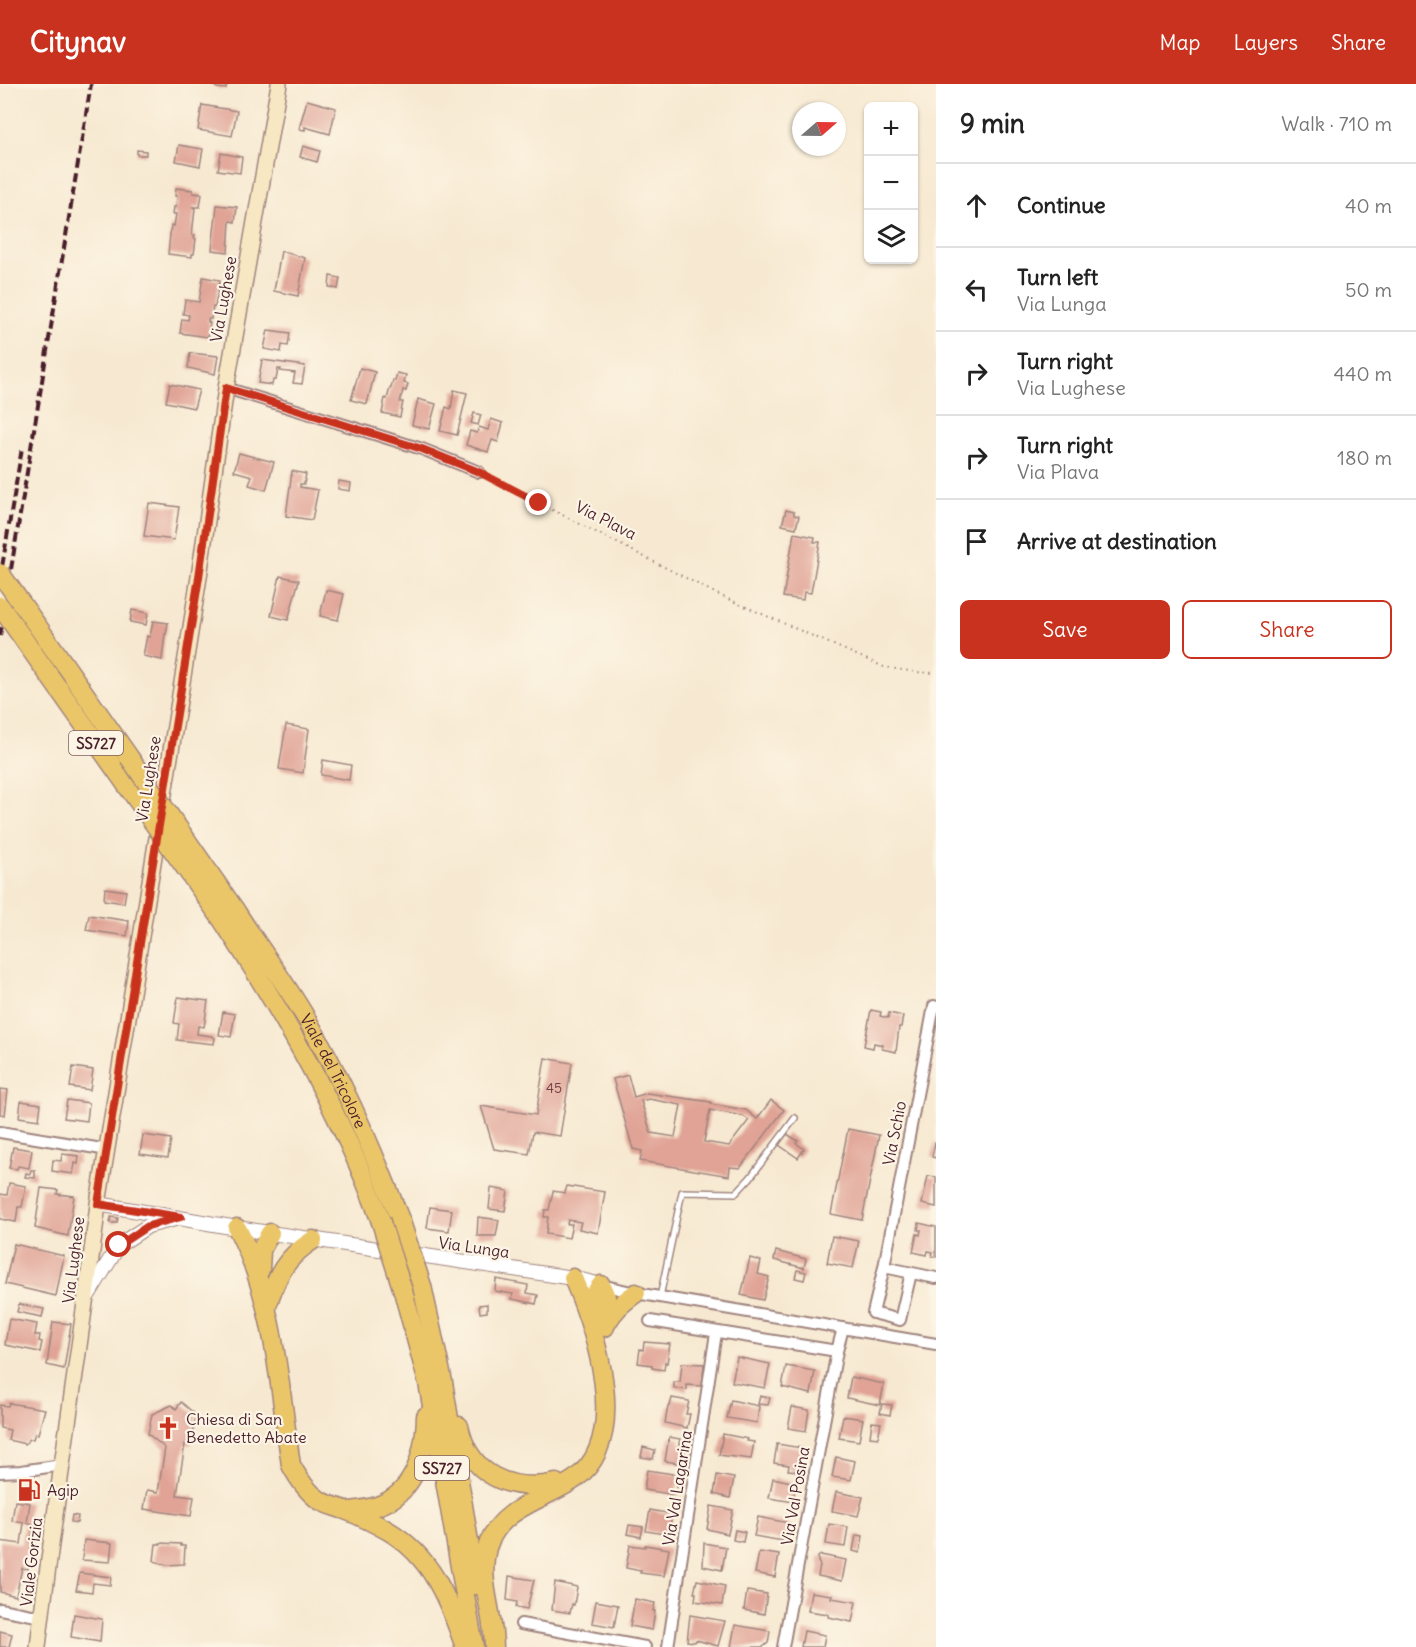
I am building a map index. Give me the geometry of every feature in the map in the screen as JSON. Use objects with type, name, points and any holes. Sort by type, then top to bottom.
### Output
[{"type":"highway","name":"Viale del Tricolore","points":[[0,573],[129,756],[229,916],[261,980],[323,1089],[380,1219],[435,1382],[487,1647]]},
{"type":"highway","name":"Viale del Tricolore","points":[[0,606],[135,797],[229,916],[306,1019],[344,1092],[383,1176],[422,1286],[474,1647]]},
{"type":"highway","points":[[237,1228],[267,1282]]},
{"type":"highway","points":[[270,1233],[276,1248],[277,1261],[267,1282],[267,1306],[291,1464],[301,1484],[320,1500],[349,1511],[388,1531],[410,1548],[432,1570],[450,1606],[465,1647]]},
{"type":"highway","points":[[267,1282],[294,1252],[313,1240]]},
{"type":"highway","points":[[573,1278],[587,1311],[597,1325]]},
{"type":"highway","points":[[494,1647],[483,1572],[488,1546],[500,1524],[514,1511],[575,1479],[593,1460],[603,1438],[606,1409],[599,1361],[597,1325],[606,1297],[602,1284]]},
{"type":"highway","points":[[597,1325],[636,1293]]},
{"type":"highway","points":[[349,1511],[378,1506],[394,1497],[408,1484],[421,1461],[435,1382]]},
{"type":"highway","points":[[435,1382],[453,1402],[462,1442],[475,1463],[488,1474],[506,1482],[539,1486],[575,1479]]},
{"type":"main road","name":"Via Lughese","points":[[59,1481],[87,1297],[98,1204],[199,577],[226,388],[279,84]]},
{"type":"main road","name":"Viale Gorizia","points":[[38,1647],[59,1481]]},
{"type":"street","points":[[226,388],[422,449],[479,472]]},
{"type":"street","name":"Via Schio","points":[[910,1273],[900,1320],[873,1313],[884,1267],[934,1006],[936,1006]]},
{"type":"street","points":[[0,1132],[108,1150]]},
{"type":"street","name":"Via Lunga","points":[[98,1204],[313,1240],[573,1278],[636,1293],[936,1344]]},
{"type":"street","points":[[87,1297],[119,1245],[148,1226],[181,1217]]},
{"type":"street","points":[[884,1267],[936,1278]]},
{"type":"street","points":[[650,1321],[837,1351],[843,1328]]},
{"type":"street","name":"Via Val Lagarina","points":[[668,1647],[716,1333]]},
{"type":"street","name":"Via Val Posina","points":[[783,1647],[837,1351]]},
{"type":"street","points":[[0,1472],[21,1472],[62,1465]]},
{"type":"street","points":[[0,1609],[42,1617]]},
{"type":"street","points":[[520,1624],[645,1647]]},
{"type":"lane","points":[[660,1297],[682,1192],[736,1193],[795,1118]]},
{"type":"path","name":"Via Plava","points":[[479,472],[721,596],[884,667],[936,673]]},
{"type":"building","points":[[212,84],[227,84],[226,89],[217,88]]},
{"type":"building","points":[[307,100],[336,108],[330,134],[305,127],[305,130],[299,129]]},
{"type":"building","points":[[202,105],[237,111],[232,136],[198,130]]},
{"type":"building","points":[[179,145],[203,149],[200,166],[176,161]]},
{"type":"building","points":[[303,146],[320,151],[317,162],[300,157]]},
{"type":"building","points":[[137,150],[146,151],[146,155],[137,155]]},
{"type":"building","points":[[221,153],[242,157],[240,173],[218,170]]},
{"type":"building","points":[[176,188],[193,190],[193,193],[202,194],[200,207],[193,207],[195,209],[192,235],[195,235],[196,239],[192,257],[168,254],[171,225],[174,226],[176,214],[173,214],[174,207],[176,207]]},
{"type":"building","points":[[217,205],[237,207],[235,222],[230,221],[228,252],[212,250]]},
{"type":"building","points":[[281,251],[305,258],[298,296],[274,291]]},
{"type":"building","points":[[330,276],[340,278],[338,289],[329,287]]},
{"type":"building","points":[[203,277],[220,280],[215,307],[213,307],[211,319],[208,319],[210,323],[208,337],[180,333],[182,319],[188,320],[189,315],[183,314],[185,300],[199,302]]},
{"type":"building","points":[[268,330],[290,333],[288,346],[282,345],[281,352],[264,349]]},
{"type":"building","points":[[190,353],[218,356],[215,374],[188,368]]},
{"type":"building","points":[[262,360],[305,366],[302,384],[293,383],[295,373],[280,371],[281,369],[278,369],[276,380],[273,380],[272,385],[258,383]]},
{"type":"building","points":[[360,368],[375,372],[367,404],[351,400]]},
{"type":"building","points":[[397,373],[406,375],[404,383],[408,384],[406,391],[403,390],[400,402],[403,402],[400,417],[382,413],[385,398],[387,399]]},
{"type":"building","points":[[170,384],[199,390],[194,408],[166,402]]},
{"type":"building","points":[[454,390],[467,393],[457,435],[440,431],[446,407],[451,409]]},
{"type":"building","points":[[418,399],[436,404],[429,429],[412,425]]},
{"type":"building","points":[[474,413],[481,415],[478,425],[471,423]]},
{"type":"building","points":[[491,419],[503,423],[498,442],[492,440],[488,452],[466,445],[470,431],[477,433],[479,427],[488,430]]},
{"type":"building","points":[[239,453],[274,462],[266,490],[249,485],[252,476],[234,471]]},
{"type":"building","points":[[292,471],[306,474],[304,484],[300,484],[300,487],[318,490],[312,520],[286,516]]},
{"type":"building","points":[[339,481],[351,483],[350,491],[338,489]]},
{"type":"building","points":[[149,503],[179,507],[174,540],[144,536]]},
{"type":"building","points":[[786,510],[799,516],[796,528],[782,525]]},
{"type":"building","points":[[794,533],[815,537],[814,542],[820,542],[811,593],[804,592],[803,600],[783,597]]},
{"type":"building","points":[[280,576],[299,580],[288,620],[271,616]]},
{"type":"building","points":[[326,590],[344,594],[338,620],[320,616]]},
{"type":"building","points":[[132,610],[148,613],[146,625],[130,622]]},
{"type":"building","points":[[153,621],[168,623],[162,660],[143,656]]},
{"type":"building","points":[[286,725],[309,729],[303,773],[279,769]]},
{"type":"building","points":[[323,760],[351,765],[349,780],[321,775]]},
{"type":"building","points":[[105,888],[126,891],[124,903],[104,900]]},
{"type":"building","points":[[89,915],[129,921],[127,936],[86,930]]},
{"type":"building","points":[[178,997],[208,1001],[204,1027],[198,1026],[197,1034],[212,1036],[215,1038],[214,1044],[177,1040],[179,1024],[174,1023]]},
{"type":"building","points":[[871,1010],[881,1012],[880,1016],[888,1018],[889,1013],[903,1016],[901,1027],[899,1027],[896,1052],[882,1049],[883,1045],[874,1043],[873,1048],[864,1046]]},
{"type":"building","points":[[223,1012],[235,1014],[231,1037],[219,1035]]},
{"type":"building","points":[[545,1058],[572,1063],[560,1136],[533,1132],[529,1154],[494,1149],[481,1106],[536,1115]]},
{"type":"building","points":[[73,1067],[93,1070],[90,1090],[70,1087]]},
{"type":"building","points":[[628,1075],[634,1097],[647,1093],[711,1102],[711,1104],[746,1110],[757,1119],[771,1100],[784,1110],[740,1168],[730,1167],[729,1176],[640,1161],[642,1151],[633,1149],[613,1079]],"holes":[[[649,1099],[681,1105],[675,1137],[651,1133],[641,1101]],[[710,1110],[743,1116],[749,1120],[729,1146],[704,1142]]]},
{"type":"building","points":[[0,1089],[8,1090],[5,1115],[0,1114]]},
{"type":"building","points":[[67,1100],[89,1103],[87,1121],[64,1118]]},
{"type":"building","points":[[21,1101],[41,1104],[39,1120],[19,1117]]},
{"type":"building","points":[[848,1129],[879,1135],[862,1220],[831,1214]]},
{"type":"building","points":[[787,1134],[798,1141],[796,1143],[804,1149],[798,1158],[779,1145]]},
{"type":"building","points":[[143,1135],[171,1139],[168,1158],[140,1154]]},
{"type":"building","points":[[936,1142],[936,1158],[932,1157]]},
{"type":"building","points":[[13,1147],[32,1150],[29,1168],[18,1166],[17,1169],[9,1168]]},
{"type":"building","points":[[62,1154],[79,1156],[73,1174],[52,1171],[53,1160],[61,1161]]},
{"type":"building","points":[[31,1170],[35,1170],[35,1178],[25,1177],[26,1173],[30,1174]]},
{"type":"building","points":[[928,1176],[936,1177],[936,1207],[922,1204]]},
{"type":"building","points":[[9,1183],[26,1186],[22,1207],[18,1207],[16,1222],[0,1219],[0,1194],[7,1195]]},
{"type":"building","points":[[567,1186],[605,1192],[598,1233],[579,1229],[581,1222],[568,1220],[567,1224],[572,1224],[569,1238],[546,1234],[548,1217],[544,1217],[545,1210],[549,1210],[553,1191],[565,1193]]},
{"type":"building","points":[[41,1188],[58,1190],[57,1194],[74,1196],[68,1236],[35,1228]]},
{"type":"building","points":[[491,1188],[508,1191],[505,1211],[489,1209]]},
{"type":"building","points":[[430,1207],[452,1210],[449,1231],[427,1228]]},
{"type":"building","points":[[111,1217],[118,1218],[117,1223],[110,1223]]},
{"type":"building","points":[[478,1217],[499,1220],[496,1236],[477,1236]]},
{"type":"building","points":[[919,1223],[936,1227],[936,1257],[932,1256],[933,1252],[928,1251],[927,1255],[913,1252],[917,1234],[920,1235]]},
{"type":"building","points":[[832,1236],[859,1241],[853,1268],[827,1263]]},
{"type":"building","points":[[14,1244],[64,1256],[56,1296],[5,1284]]},
{"type":"building","points":[[776,1251],[806,1259],[804,1268],[774,1260]]},
{"type":"building","points":[[750,1258],[761,1261],[758,1274],[769,1277],[763,1300],[741,1295]]},
{"type":"building","points":[[797,1270],[806,1272],[804,1280],[795,1278]]},
{"type":"building","points":[[496,1279],[528,1285],[527,1293],[538,1295],[536,1304],[512,1299],[513,1294],[495,1291]]},
{"type":"building","points":[[19,1304],[44,1309],[42,1317],[17,1312]]},
{"type":"building","points":[[487,1304],[487,1312],[480,1313],[479,1305]]},
{"type":"building","points":[[9,1319],[37,1324],[35,1335],[40,1335],[39,1341],[42,1342],[40,1352],[5,1345]]},
{"type":"building","points":[[53,1322],[71,1324],[64,1369],[47,1365]]},
{"type":"building","points":[[644,1342],[670,1344],[664,1370],[638,1363],[640,1349],[643,1350]]},
{"type":"building","points":[[737,1357],[770,1364],[765,1388],[732,1382]]},
{"type":"building","points":[[682,1363],[704,1364],[702,1386],[687,1385],[687,1390],[674,1388],[674,1382],[680,1382]]},
{"type":"building","points":[[786,1366],[815,1371],[811,1394],[782,1387]]},
{"type":"building","points":[[851,1377],[884,1384],[880,1405],[847,1398]]},
{"type":"building","points":[[760,1396],[770,1398],[768,1405],[758,1404]]},
{"type":"building","points":[[672,1398],[689,1401],[686,1414],[690,1414],[687,1428],[665,1423]]},
{"type":"building","points":[[731,1400],[759,1406],[757,1423],[727,1418]]},
{"type":"building","points":[[181,1402],[196,1415],[191,1445],[185,1444],[177,1495],[194,1497],[191,1516],[144,1509],[147,1490],[158,1492],[165,1448],[148,1434],[152,1414],[172,1405],[176,1409]]},
{"type":"building","points":[[9,1403],[45,1409],[38,1434],[35,1433],[33,1439],[25,1444],[8,1440],[10,1430],[0,1428],[0,1405],[8,1406]]},
{"type":"building","points":[[882,1404],[892,1405],[890,1415],[880,1413]]},
{"type":"building","points":[[792,1407],[809,1410],[806,1431],[788,1428]]},
{"type":"building","points":[[843,1416],[863,1419],[859,1441],[839,1438]]},
{"type":"building","points":[[872,1422],[881,1423],[878,1438],[870,1437]]},
{"type":"building","points":[[723,1434],[754,1442],[751,1459],[719,1455]]},
{"type":"building","points":[[669,1437],[680,1439],[679,1444],[686,1445],[683,1464],[665,1461]]},
{"type":"building","points":[[777,1444],[802,1448],[798,1471],[788,1470],[789,1465],[774,1463]]},
{"type":"building","points":[[643,1447],[655,1450],[653,1459],[641,1457]]},
{"type":"building","points":[[836,1457],[855,1461],[851,1480],[832,1477]]},
{"type":"building","points":[[647,1470],[680,1475],[675,1495],[644,1490]]},
{"type":"building","points":[[717,1475],[734,1478],[730,1498],[714,1494]]},
{"type":"building","points":[[773,1478],[796,1483],[793,1502],[769,1498]]},
{"type":"building","points":[[836,1492],[863,1497],[858,1516],[832,1511]]},
{"type":"building","points":[[15,1501],[30,1503],[27,1523],[34,1525],[28,1569],[22,1568],[16,1596],[0,1592],[0,1541],[21,1544],[24,1523],[12,1521]]},
{"type":"building","points":[[711,1506],[733,1510],[728,1534],[707,1529]]},
{"type":"building","points":[[650,1510],[672,1514],[669,1535],[646,1531]]},
{"type":"building","points":[[72,1515],[78,1516],[77,1523],[71,1522]]},
{"type":"building","points":[[758,1517],[789,1523],[783,1541],[754,1536]]},
{"type":"building","points":[[829,1524],[848,1527],[845,1547],[826,1544]]},
{"type":"building","points":[[629,1525],[643,1527],[641,1537],[627,1534]]},
{"type":"building","points":[[735,1530],[745,1532],[743,1542],[733,1540]]},
{"type":"building","points":[[856,1535],[863,1536],[860,1553],[853,1551]]},
{"type":"building","points":[[84,1540],[112,1543],[110,1562],[82,1560]]},
{"type":"building","points":[[704,1543],[726,1547],[722,1570],[703,1566]]},
{"type":"building","points":[[156,1544],[185,1546],[184,1564],[166,1565],[154,1561]]},
{"type":"building","points":[[630,1545],[669,1549],[664,1576],[640,1573],[641,1571],[626,1568]]},
{"type":"building","points":[[759,1552],[779,1555],[775,1577],[755,1573]]},
{"type":"building","points":[[821,1555],[846,1560],[842,1581],[818,1576],[820,1565],[818,1557]]},
{"type":"building","points":[[80,1573],[111,1577],[110,1585],[93,1583],[92,1592],[76,1590]]},
{"type":"building","points":[[509,1576],[534,1580],[527,1609],[516,1607],[517,1602],[507,1600]]},
{"type":"building","points":[[697,1580],[725,1586],[722,1605],[695,1601]]},
{"type":"building","points":[[555,1582],[577,1587],[570,1613],[552,1610]]},
{"type":"building","points":[[747,1591],[767,1594],[764,1614],[744,1610]]},
{"type":"building","points":[[811,1592],[856,1602],[852,1622],[828,1617],[828,1614],[808,1611]]},
{"type":"building","points":[[635,1599],[655,1603],[652,1630],[630,1626]]},
{"type":"building","points":[[596,1601],[618,1605],[614,1627],[592,1623]]},
{"type":"building","points":[[74,1614],[102,1619],[100,1642],[71,1637]]},
{"type":"building","points":[[690,1615],[725,1621],[718,1646],[696,1640],[695,1642],[687,1641]]},
{"type":"building","points":[[735,1625],[770,1631],[768,1643],[763,1647],[731,1647]]},
{"type":"building","points":[[0,1631],[12,1634],[9,1647],[0,1647]]},
{"type":"building","points":[[804,1631],[825,1635],[823,1647],[801,1647]]},
{"type":"railway","points":[[0,636],[91,84]]},
{"type":"railway","points":[[0,579],[22,448]]},
{"type":"place","name":"Chiesa di San Benedetto Abate","points":[[168,1428]]},
{"type":"place","name":"Agip","points":[[29,1490]]},
{"type":"route","points":[[119,1245],[148,1226],[181,1217],[98,1204],[199,577],[226,388],[422,449],[479,472],[539,503]]}]
